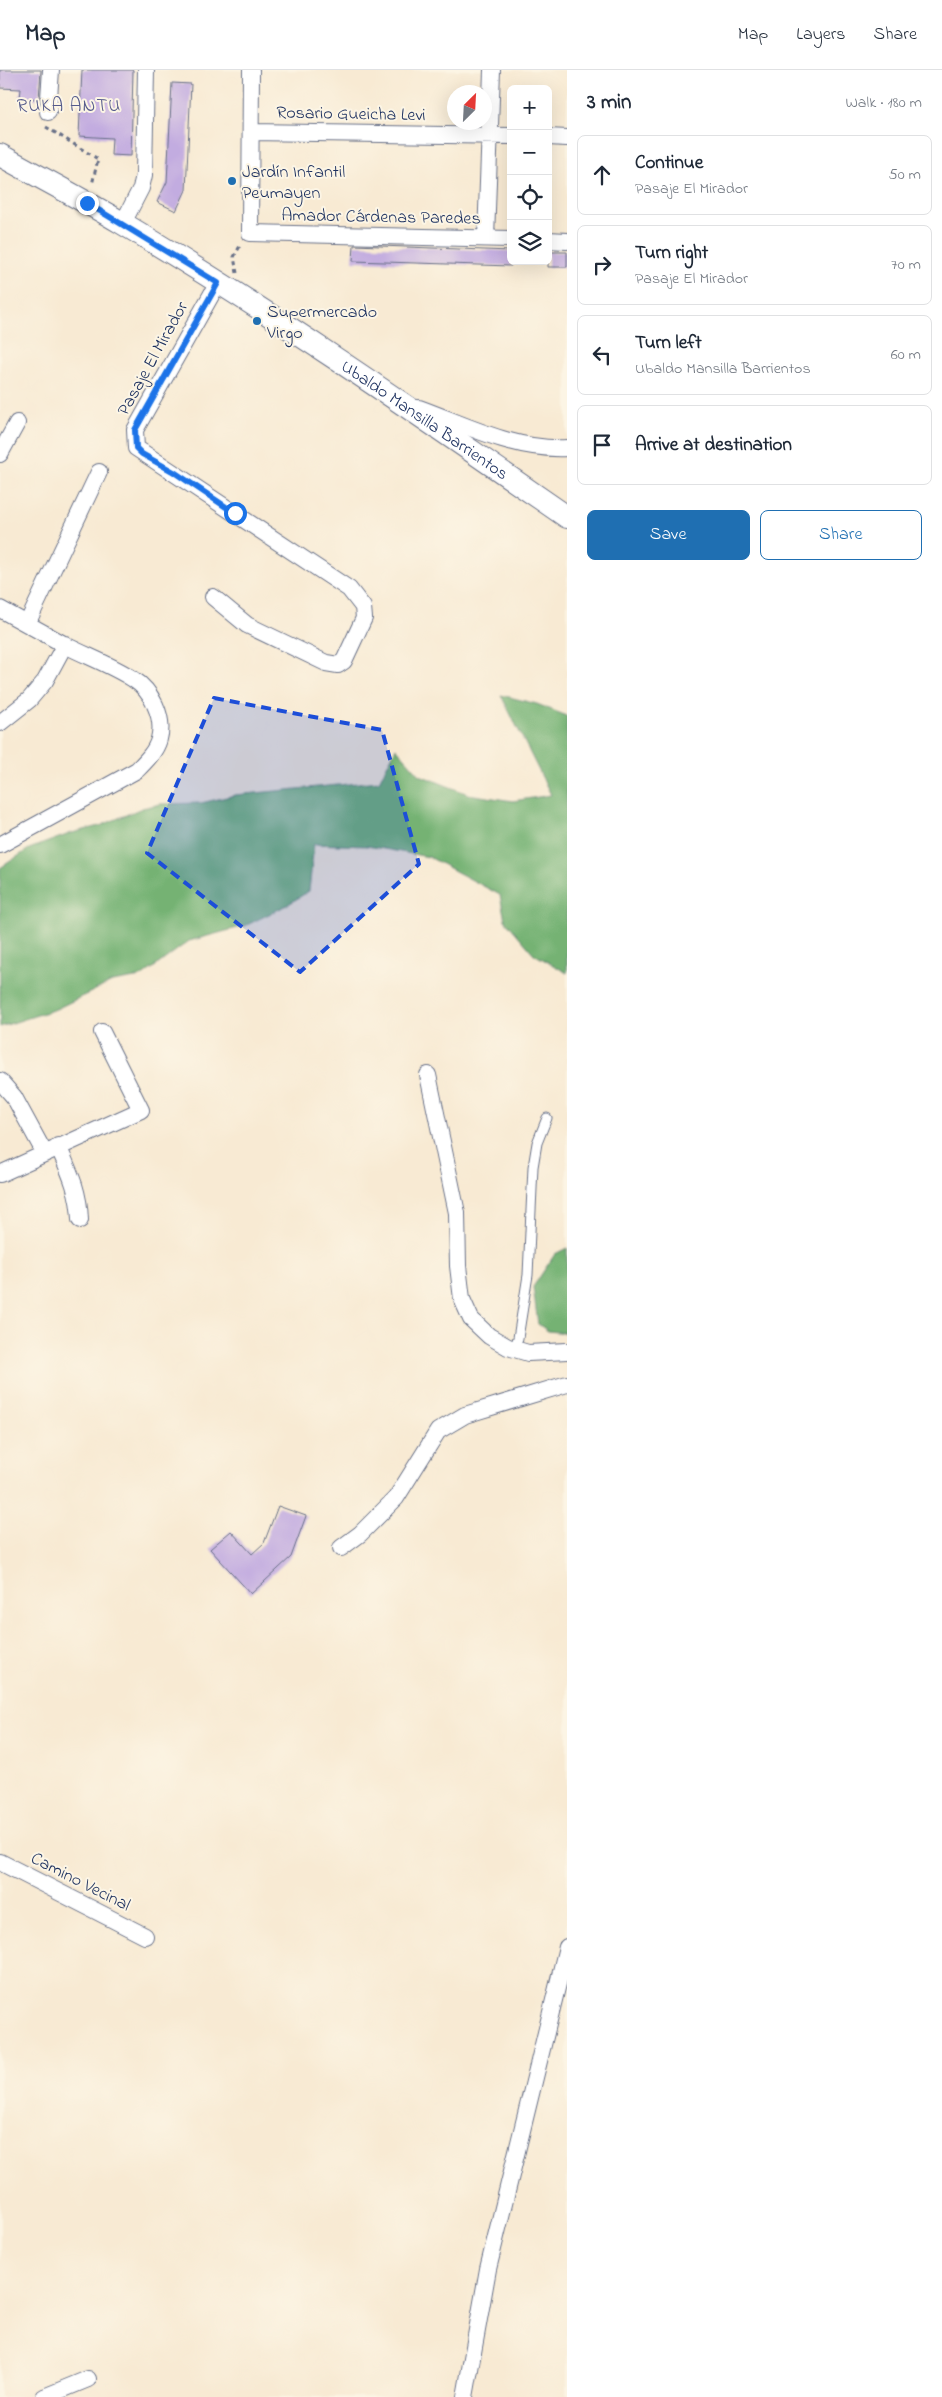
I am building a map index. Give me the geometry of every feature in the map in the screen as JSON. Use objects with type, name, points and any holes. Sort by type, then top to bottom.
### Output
[{"type":"street","points":[[48,112],[51,70]]},
{"type":"street","points":[[123,223],[141,188],[144,176],[146,70]]},
{"type":"street","points":[[250,233],[251,70]]},
{"type":"street","points":[[486,238],[488,135],[492,70]]},
{"type":"street","name":"Rosario Gueicha Levi","points":[[251,132],[507,136]]},
{"type":"street","points":[[552,137],[567,138]]},
{"type":"street","name":"Ubaldo Mansilla Barrientos","points":[[0,156],[123,223],[242,298],[400,401],[567,517]]},
{"type":"street","name":"Amador Cárdenas Paredes","points":[[250,233],[507,239]]},
{"type":"street","points":[[552,240],[567,241]]},
{"type":"street","name":"Pasaje El Mirador","points":[[213,597],[247,624],[326,663],[338,665],[344,661],[364,618],[363,607],[349,589],[136,448],[135,430],[218,283]]},
{"type":"street","points":[[400,401],[516,443],[537,448],[567,448]]},
{"type":"street","points":[[0,454],[17,423]]},
{"type":"street","points":[[27,624],[99,472]]},
{"type":"street","points":[[0,609],[64,644],[133,678],[152,699],[161,728],[159,740],[146,761],[137,770],[0,845]]},
{"type":"street","points":[[0,723],[29,700],[45,681],[64,644]]},
{"type":"street","points":[[0,1174],[51,1149],[141,1110],[102,1032]]},
{"type":"street","points":[[428,1075],[457,1212],[458,1266],[462,1299],[472,1319],[489,1336],[514,1349],[528,1353],[567,1351]]},
{"type":"street","points":[[0,1081],[14,1097],[76,1184],[80,1220]]},
{"type":"street","points":[[341,1548],[360,1534],[396,1498],[438,1431],[465,1415],[567,1384]]},
{"type":"street","name":"Camino Vecinal","points":[[0,1862],[145,1936]]},
{"type":"street","points":[[465,2397],[488,2269],[567,1947]]},
{"type":"street","points":[[44,2397],[88,2379]]},
{"type":"lane","points":[[514,1349],[518,1338],[528,1275],[533,1166],[537,1143],[547,1118]]},
{"type":"path","points":[[48,112],[46,128],[98,159],[87,203]]},
{"type":"path","points":[[242,298],[234,257],[237,249],[250,233]]},
{"type":"highlighted area","points":[[214,698],[382,730],[419,864],[300,972],[147,853]]},
{"type":"green space","points":[[501,695],[537,704],[567,716],[567,973],[534,954],[505,920],[500,895],[429,857],[367,846],[314,844],[309,891],[287,905],[245,926],[189,941],[141,977],[112,982],[56,1009],[0,1027],[0,868],[29,849],[72,833],[100,826],[142,808],[161,804],[201,803],[235,795],[379,781],[396,748],[420,775],[468,794],[513,801],[551,795]]},
{"type":"green space","points":[[567,1248],[567,1333],[548,1331],[538,1324],[533,1287],[555,1254]]},
{"type":"building","points":[[0,70],[41,70],[39,99],[20,98],[21,89],[0,88]]},
{"type":"building","points":[[82,70],[133,70],[131,156],[111,155],[112,138],[79,136]]},
{"type":"building","points":[[172,83],[191,84],[186,190],[176,211],[157,202],[167,182]]},
{"type":"building","points":[[354,245],[507,251],[507,265],[511,266],[353,261]]},
{"type":"building","points":[[552,252],[567,252],[567,267],[548,267],[548,265],[552,265]]},
{"type":"building","points":[[278,1506],[306,1516],[291,1557],[251,1594],[210,1549],[231,1531],[252,1554],[264,1543]]},
{"type":"place","name":"Jardín Infantil Peumayen","points":[[232,181]]},
{"type":"place","name":"Supermercado Virgo","points":[[257,321]]},
{"type":"district","name":"RUKA ANTU","points":[[69,104]]},
{"type":"route","points":[[87,203],[123,223],[218,283],[194,322],[135,430],[134,440],[136,448],[142,454],[174,472],[235,513]]}]
